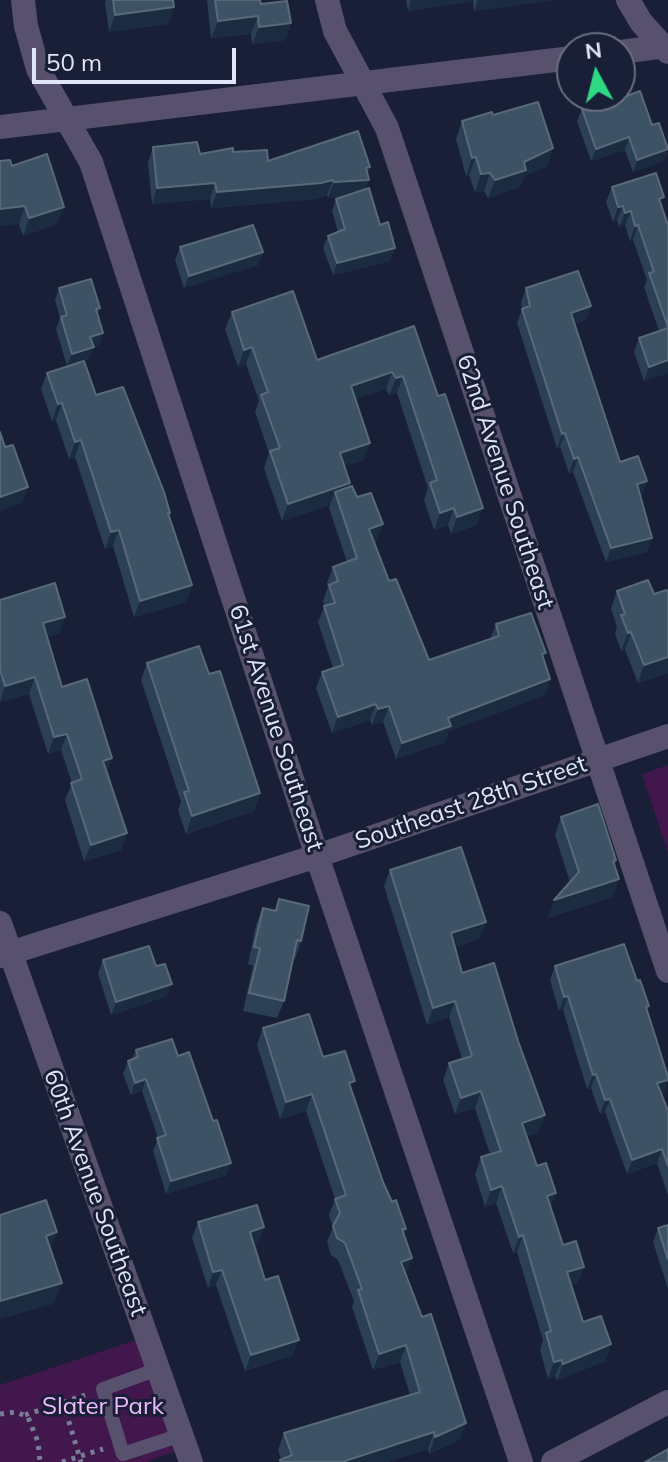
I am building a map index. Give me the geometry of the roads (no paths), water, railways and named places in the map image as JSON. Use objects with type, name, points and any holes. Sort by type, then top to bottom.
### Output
[{"type":"street","name":"61st Avenue Southeast","points":[[23,0],[26,26],[38,69],[91,162],[317,856],[521,1462]]},
{"type":"street","name":"62nd Avenue Southeast","points":[[327,0],[335,31],[387,128],[668,971]]},
{"type":"street","points":[[628,0],[641,22],[667,49]]},
{"type":"street","points":[[636,51],[667,49]]},
{"type":"street","points":[[0,127],[556,60]]},
{"type":"street","name":"Southeast 28th Street","points":[[5,954],[317,856],[668,736]]},
{"type":"street","name":"60th Avenue Southeast","points":[[0,923],[5,954],[191,1462]]},
{"type":"street","points":[[553,1462],[668,1402]]},
{"type":"lane","points":[[158,1369],[103,1389],[121,1449],[181,1435]]},
{"type":"park label","name":"Slater Park","points":[[103,1407]]}]
